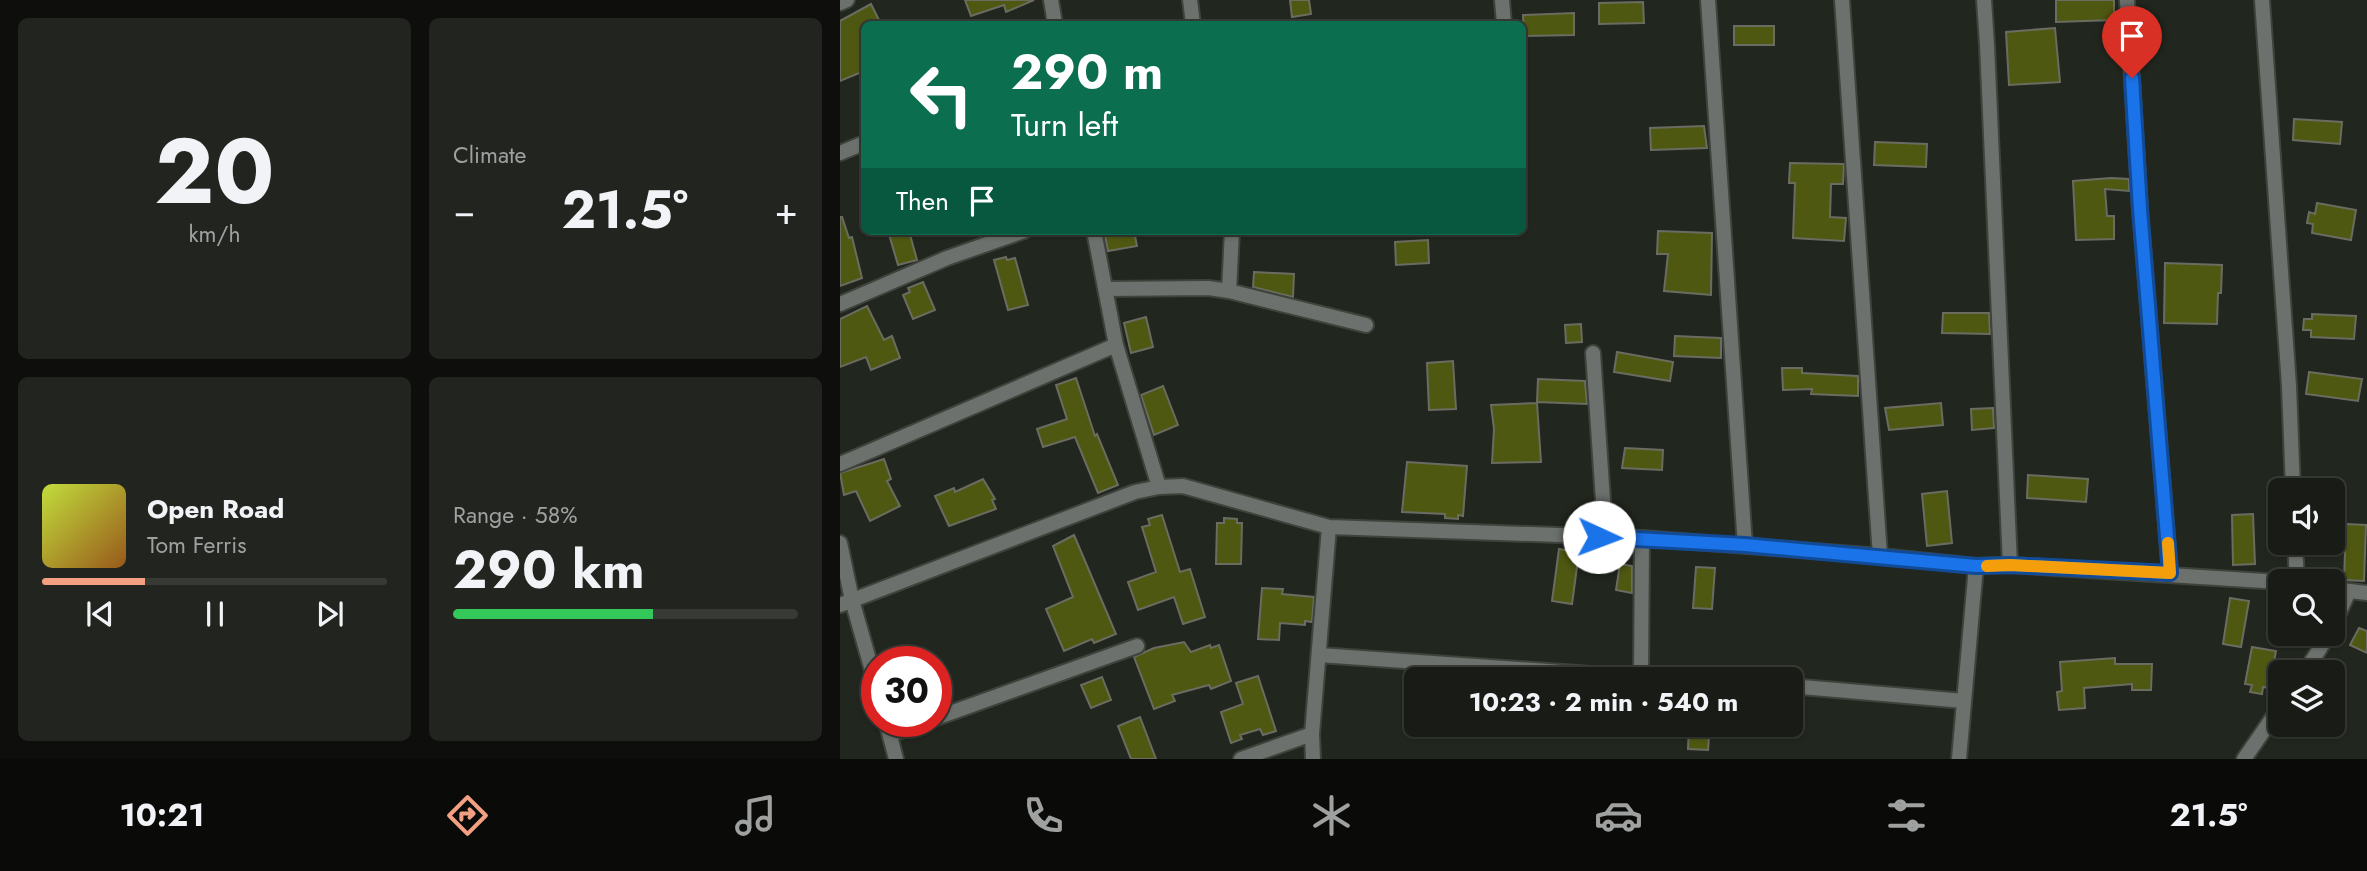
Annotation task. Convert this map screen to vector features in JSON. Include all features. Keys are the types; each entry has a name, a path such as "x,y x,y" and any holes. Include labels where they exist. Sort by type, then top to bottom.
{"street":[{"path":"840,3 846,0"},
{"path":"1051,0 1054,21"},
{"path":"1190,0 1193,21"},
{"path":"1502,0 1504,21"},
{"path":"1708,0 1745,545"},
{"path":"1842,0 1880,556"},
{"path":"1984,0 2010,565"},
{"path":"2127,0 2140,209 2170,573"},
{"path":"2262,0 2288,373 2292,478"},
{"path":"840,153 861,144"},
{"path":"840,304 947,258 1013,235"},
{"path":"1095,235 1116,345 1159,487"},
{"path":"1229,291 1233,235"},
{"path":"1106,289 1208,288 1366,325"},
{"path":"840,464 1116,345"},
{"path":"1593,354 1604,493 1604,515 1599,537"},
{"path":"846,602 1116,499 1159,487 1183,486 1329,527 1642,538 1976,566 2010,565 2170,573 2268,581"},
{"path":"1313,759 1312,734 1329,527"},
{"path":"1641,667 1642,538"},
{"path":"840,543 846,602 862,646"},
{"path":"1959,759 1976,566"},
{"path":"2345,590 2367,593"},
{"path":"2345,600 2349,591"},
{"path":"952,712 1137,646"},
{"path":"1319,655 1487,667"},
{"path":"1803,687 1964,701"},
{"path":"2244,759 2268,724"},
{"path":"1241,759 1312,734"},
{"path":"890,737 896,759"}],"building":[{"path":"965,0 1034,0 1006,12 1004,5 971,16"},
{"path":"1290,0 1309,0 1311,14 1292,17"},
{"path":"2056,0 2114,0 2114,20 2056,22"},
{"path":"1643,2 1644,23 1599,24 1599,3"},
{"path":"871,4 880,21 861,21 861,72 840,81 840,21"},
{"path":"1574,13 1574,35 1526,36 1526,21 1523,21 1523,15"},
{"path":"1734,26 1774,26 1774,45 1734,45"},
{"path":"2055,28 2060,82 2009,85 2006,32"},
{"path":"2294,119 2342,122 2340,144 2293,140"},
{"path":"1704,126 1707,148 1651,150 1650,128"},
{"path":"1875,142 1927,144 1926,167 1874,165"},
{"path":"1790,163 1844,164 1843,184 1831,184 1830,217 1846,218 1844,241 1793,238 1795,183 1789,183"},
{"path":"2129,179 2129,191 2105,189 2107,216 2114,216 2114,239 2076,240 2073,181"},
{"path":"2317,203 2356,210 2351,240 2312,233 2313,224 2307,223 2309,212 2315,214"},
{"path":"840,217 849,238 852,237 862,278 840,286"},
{"path":"1658,231 1712,233 1711,295 1664,291 1668,254 1657,254"},
{"path":"889,235 910,235 917,260 898,265"},
{"path":"1105,235 1135,235 1137,246 1108,251"},
{"path":"1428,240 1429,263 1396,265 1395,242"},
{"path":"1006,257 1007,260 1015,258 1028,305 1008,310 994,260"},
{"path":"2165,263 2222,265 2217,324 2164,323"},
{"path":"1254,272 1294,274 1293,297 1253,287"},
{"path":"923,282 935,310 913,319 903,295 910,292 908,288"},
{"path":"867,306 884,340 892,336 900,358 871,370 866,357 840,367 840,319"},
{"path":"1943,313 1989,313 1990,334 1942,333"},
{"path":"2312,314 2356,316 2354,339 2311,337 2311,330 2303,330 2304,319 2312,319"},
{"path":"1146,317 1153,347 1131,353 1124,323"},
{"path":"1581,324 1582,342 1566,343 1565,325"},
{"path":"1675,336 1721,338 1721,358 1674,356"},
{"path":"1617,352 1673,362 1670,381 1614,372"},
{"path":"1453,361 1456,409 1429,410 1427,363"},
{"path":"1782,368 1802,368 1802,373 1858,376 1858,396 1811,394 1812,389 1783,390"},
{"path":"2309,372 2362,379 2358,401 2306,394"},
{"path":"1076,378 1095,436 1097,434 1118,485 1098,493 1075,437 1043,447 1037,429 1067,419 1056,385"},
{"path":"1538,379 1585,381 1587,404 1537,402"},
{"path":"1163,386 1178,425 1154,435 1141,395"},
{"path":"1537,403 1541,462 1492,463 1494,429 1491,405"},
{"path":"1941,403 1943,425 1889,430 1885,408"},
{"path":"1993,408 1994,428 1972,430 1971,409"},
{"path":"1625,448 1663,450 1662,470 1622,468"},
{"path":"884,459 891,479 887,481 900,506 870,521 856,491 844,495 840,473"},
{"path":"1407,462 1467,466 1463,516 1458,515 1458,519 1445,518 1445,514 1402,512"},
{"path":"2028,475 2088,479 2086,502 2027,498"},
{"path":"983,479 995,499 992,500 996,509 949,526 935,496 954,488 955,492"},
{"path":"1947,491 1952,543 1927,546 1922,494"},
{"path":"2253,514 2255,564 2233,565 2232,515"},
{"path":"1162,515 1180,572 1190,569 1205,617 1183,624 1174,597 1138,610 1128,582 1156,572 1142,527 1150,525 1148,519"},
{"path":"1224,518 1237,519 1237,523 1242,523 1241,564 1216,564 1217,523 1224,523"},
{"path":"2346,524 2366,525 2364,581 2345,580"},
{"path":"1074,535 1116,634 1094,643 1092,639 1064,651 1046,609 1073,597 1053,546"},
{"path":"1559,549 1579,552 1572,604 1552,601"},
{"path":"1620,564 1632,566 1632,593 1616,590"},
{"path":"1696,567 1715,568 1712,609 1693,608"},
{"path":"1262,588 1283,589 1282,594 1314,597 1312,622 1305,621 1305,625 1280,623 1279,640 1258,639"},
{"path":"2230,598 2249,601 2241,647 2223,644"},
{"path":"2359,628 2367,631 2367,653 2350,645"},
{"path":"1184,642 1191,652 1210,645 1211,648 1219,645 1231,681 1211,689 1209,685 1172,695 1175,701 1154,709 1134,657 1154,648"},
{"path":"2252,647 2276,651 2274,660 2268,660 2268,688 2263,687 2262,694 2250,692 2252,685 2245,684"},
{"path":"2115,658 2115,664 2152,664 2151,690 2132,690 2132,684 2084,688 2085,708 2059,710 2057,692 2062,691 2060,662"},
{"path":"1258,676 1276,731 1263,735 1260,729 1240,735 1242,739 1231,743 1221,712 1243,704 1236,683"},
{"path":"1102,677 1111,700 1091,708 1081,685"},
{"path":"1140,717 1156,759 1131,759 1118,726"},
{"path":"1688,737 1709,737 1708,750 1688,749"}],"slow traffic":[{"path":"1987,566 2170,573 2168,543"}],"route":[{"path":"1599,537 1745,545 1976,566 2010,565 2170,573 2132,78"}]}
